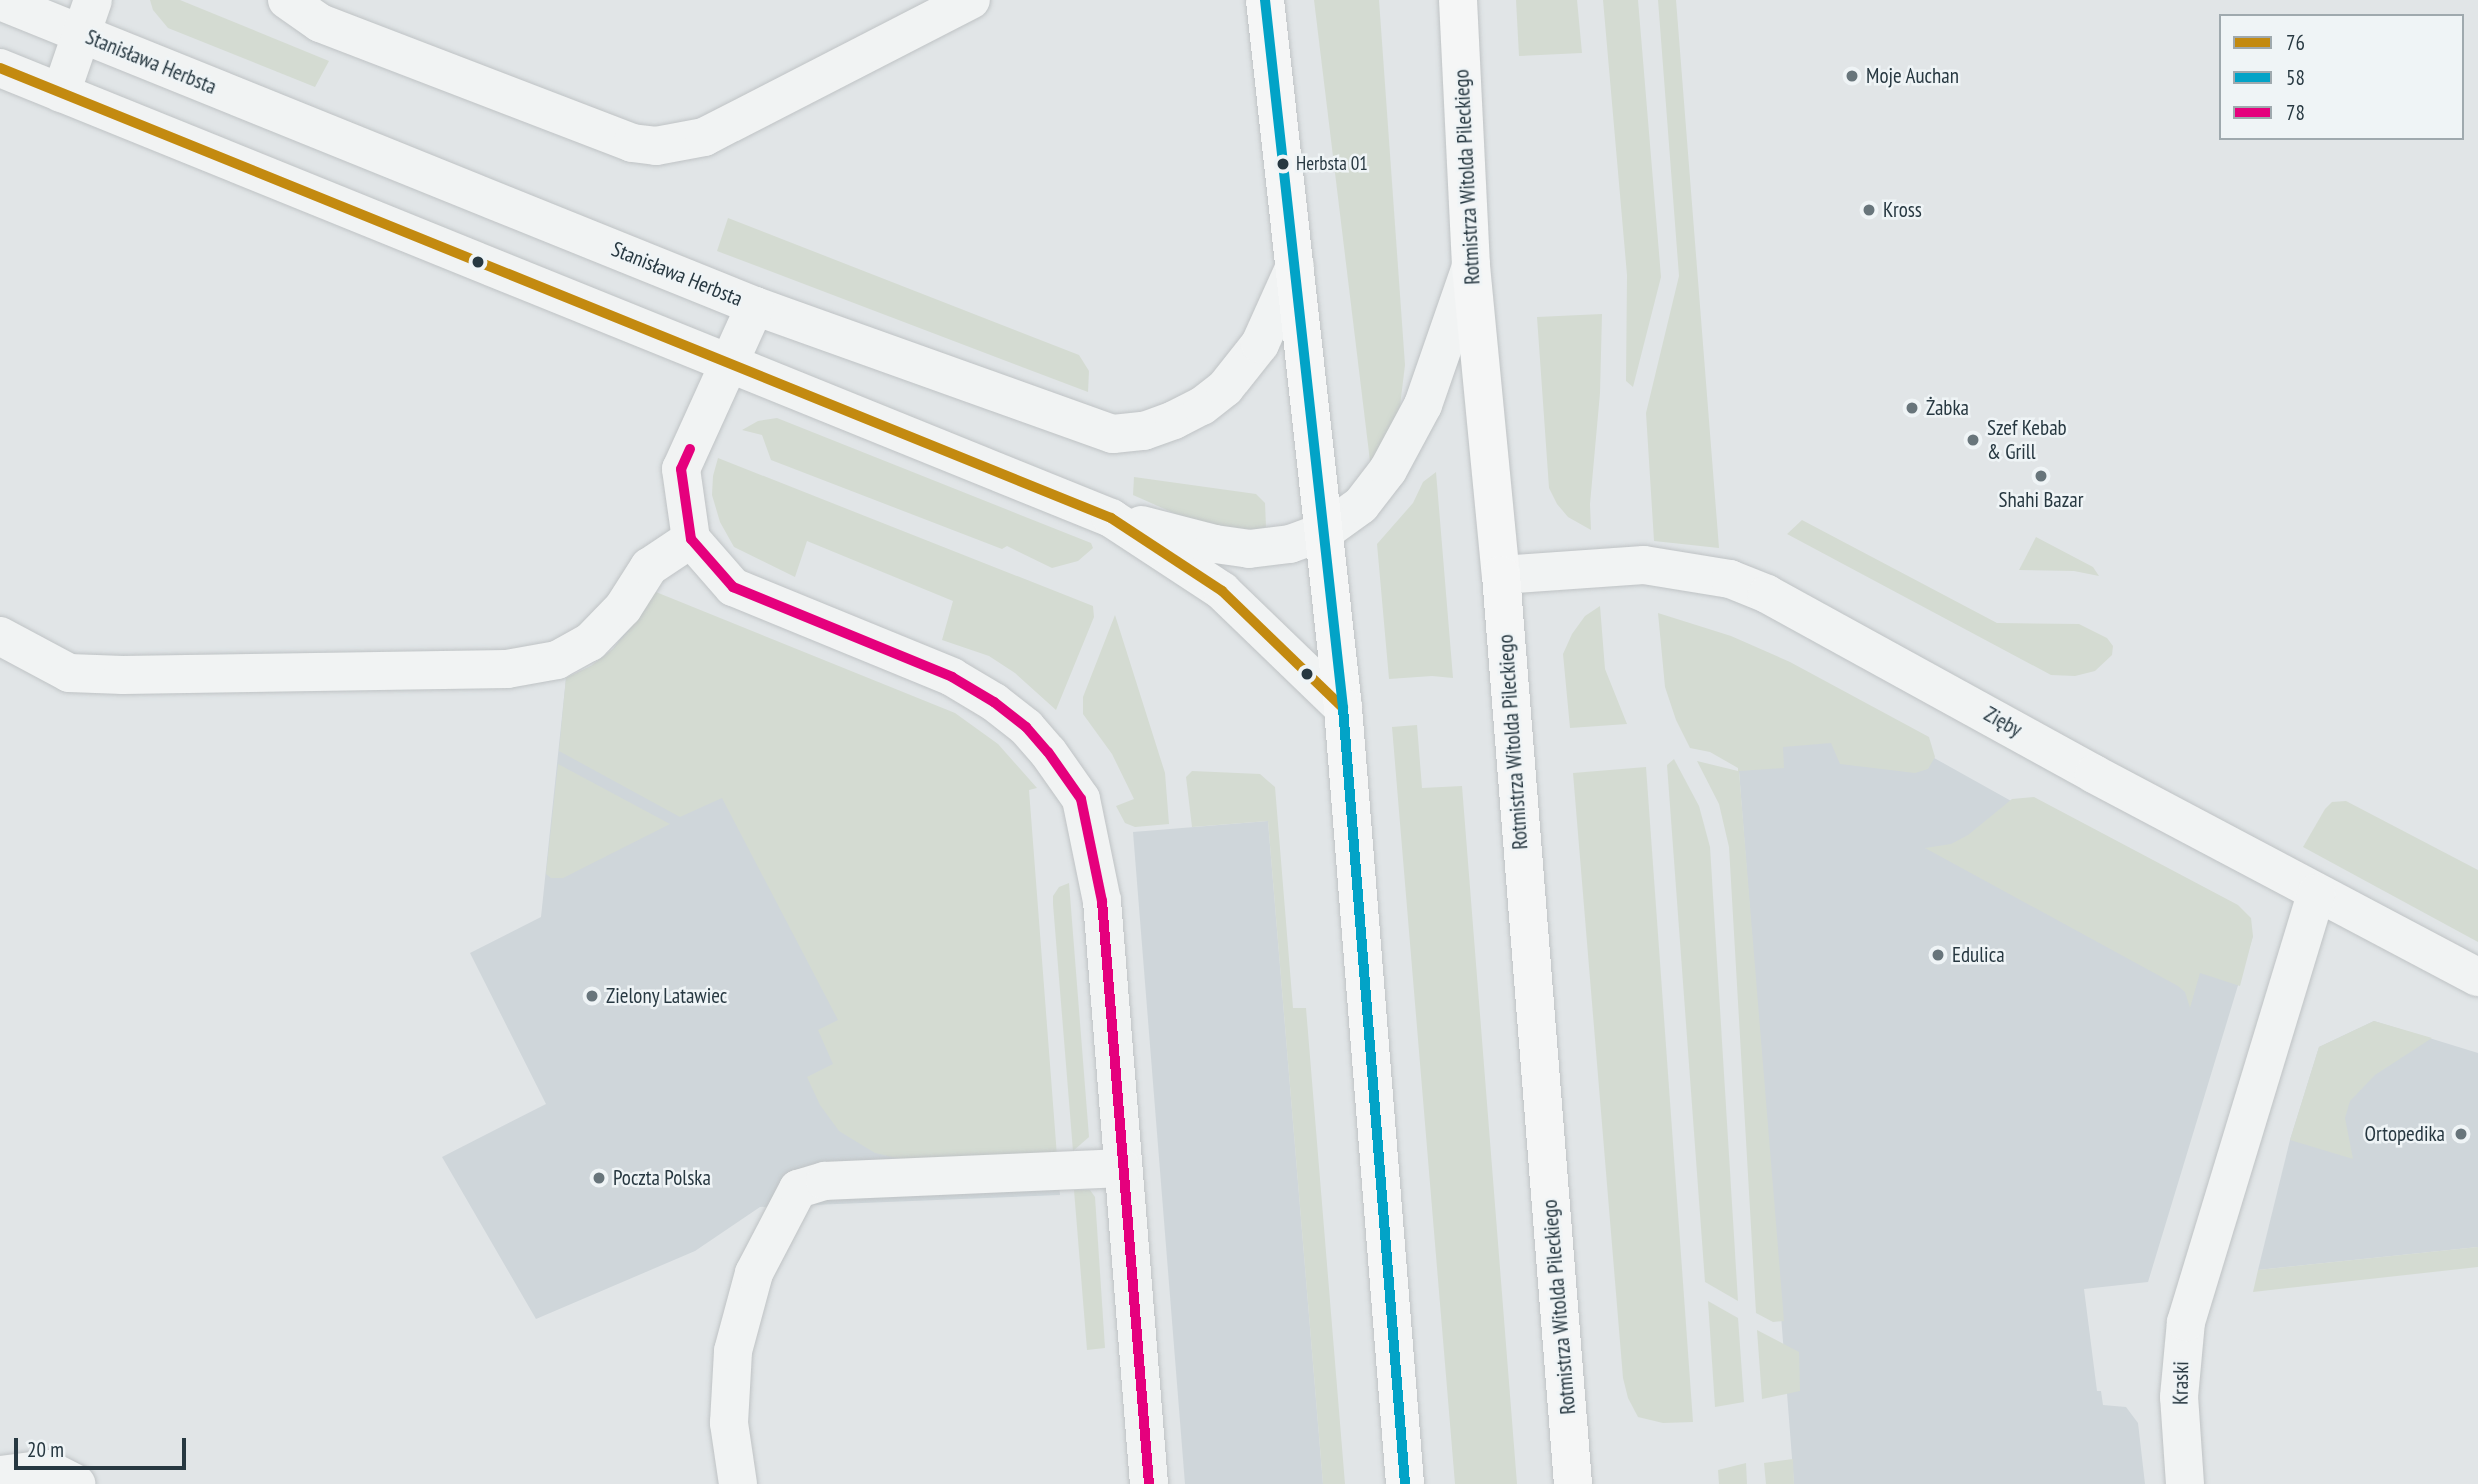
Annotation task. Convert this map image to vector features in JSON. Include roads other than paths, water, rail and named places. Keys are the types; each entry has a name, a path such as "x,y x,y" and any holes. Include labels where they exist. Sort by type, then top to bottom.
{"main road":[{"path":"1265,0 1343,708 1405,1484"},
{"name":"Rotmistrza Witolda Pileckiego","path":"1458,0 1471,266 1501,575 1573,1484"}],"street":[{"path":"287,0 320,23 632,143 656,146 704,137 971,0"},
{"name":"Stanisława Herbsta","path":"0,1 87,17 755,306 1113,435 1144,431 1174,421 1202,406 1225,388 1260,344 1296,266"},
{"path":"61,93 87,17"},
{"path":"0,68 1111,518 1215,544 1249,549 1290,544 1325,531 1361,505 1406,440 1428,392 1471,266"},
{"path":"755,306 681,469 691,539 733,587 952,677 994,702 1026,727 1067,777 1081,799 1102,901 1149,1484"},
{"path":"1111,518 1222,591 1343,708"},
{"path":"0,636 69,673 123,675 507,669 557,660 590,642 622,608 649,566 691,539"},
{"name":"Zięby","path":"1501,575 1644,565 1730,579 1767,594 2316,893 2478,977"},
{"name":"Kraski","path":"2185,1484 2179,1397 2181,1355 2196,1283 2316,893"},
{"path":"738,1484 729,1423 733,1351 754,1273 798,1189 825,1181 1122,1168"},
{"path":"0,1475 47,1469 76,1484"}],"place":[{"name":"Moje Auchan","path":"1852,76"},
{"name":"Herbsta 01","path":"1283,164"},
{"name":"Kross","path":"1869,210"},
{"name":"Żabka","path":"1912,408"},
{"name":"Szef Kebab & Grill","path":"1973,440"},
{"name":"Shahi Bazar","path":"2041,476"},
{"name":"Edulica","path":"1938,955"},
{"name":"Zielony Latawiec","path":"592,996"},
{"name":"Ortopedika","path":"2461,1134"},
{"name":"Poczta Polska","path":"599,1178"}]}
